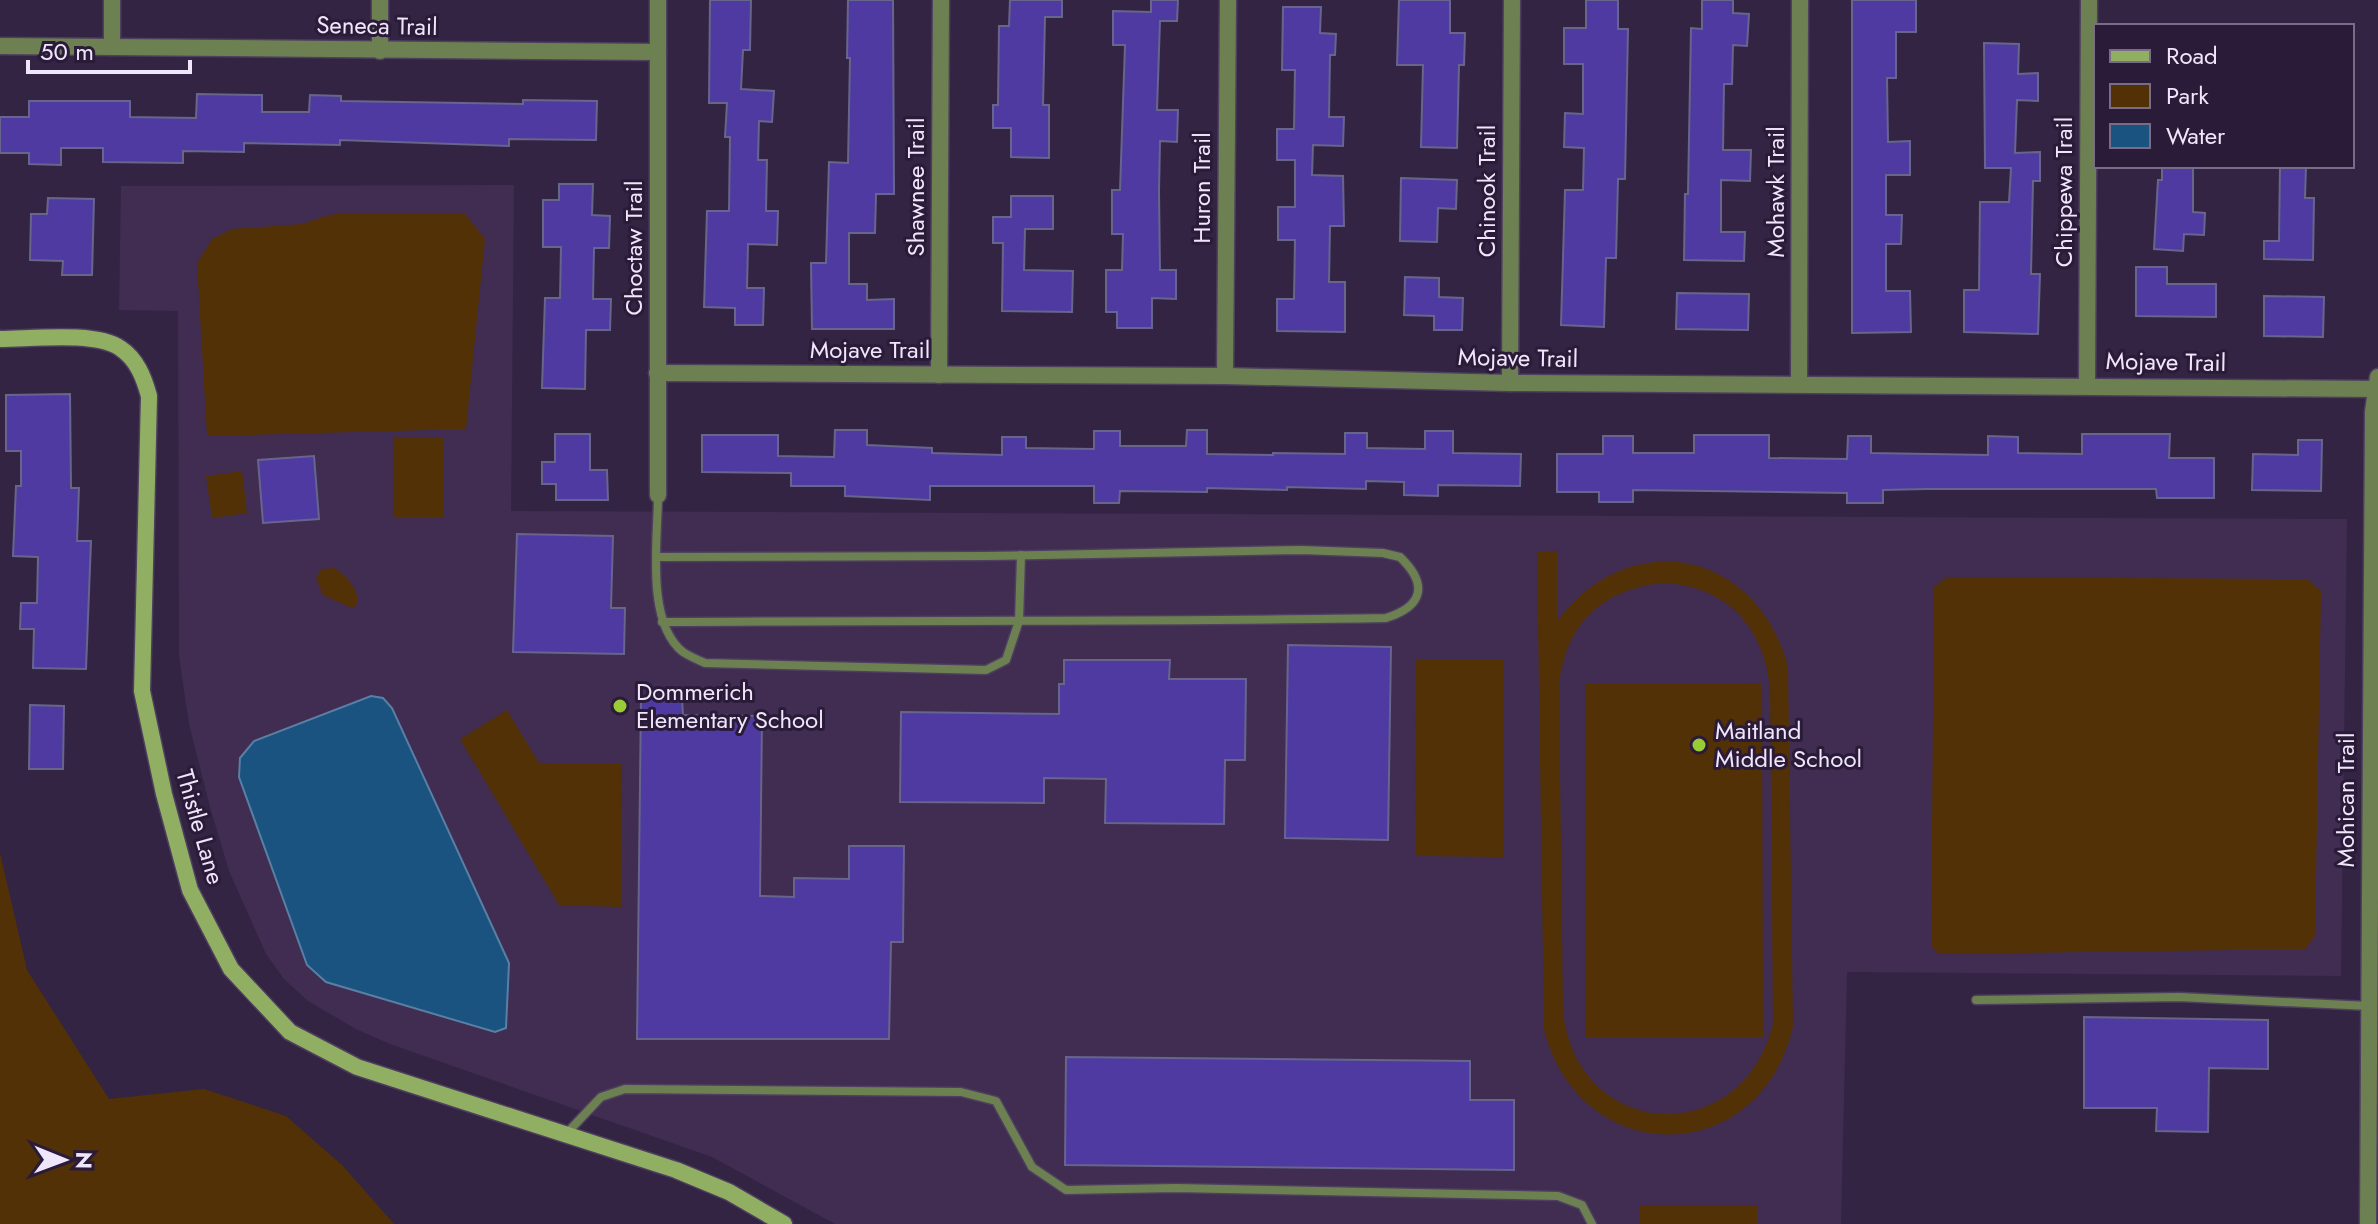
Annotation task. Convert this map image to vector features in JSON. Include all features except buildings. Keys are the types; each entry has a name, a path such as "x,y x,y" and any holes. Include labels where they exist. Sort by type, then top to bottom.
{"street":[{"path":"112,0 112,47"},
{"path":"380,0 380,51"},
{"name":"Choctaw Trail","path":"658,0 658,495"},
{"name":"Shawnee Trail","path":"939,375 941,0"},
{"name":"Huron Trail","path":"1225,376 1228,0"},
{"name":"Chinook Trail","path":"1510,383 1512,0"},
{"name":"Mohawk Trail","path":"1799,384 1800,0"},
{"name":"Chippewa Trail","path":"2087,385 2089,0"},
{"name":"Seneca Trail","path":"0,46 658,52"},
{"name":"Thistle Lane","path":"0,339 105,341 119,346 143,375 149,396 142,691 164,794 190,890 231,969 290,1032 357,1067 689,1175 729,1192 784,1224"},
{"name":"Mojave Trail","path":"657,373 1225,376 1510,383 2377,385"},
{"name":"Mohican Trail","path":"2368,1224 2373,1158 2369,1006 2375,662 2373,412 2377,385"}],"lane":[{"path":"658,495 658,597 662,622 681,651 705,663 986,670 1006,660 1019,621 1021,555"},
{"path":"658,557 1302,550 1383,553 1400,557 1420,582 1419,594 1404,612 1386,618 662,622"},
{"path":"1976,1000 2179,997 2369,1006"},
{"path":"566,1134 601,1097 625,1089 961,1092 996,1101 1032,1167 1066,1190 1176,1188 1558,1196 1582,1205 1592,1224"}],"shaded area":[{"path":"514,185 511,511 2347,519 2341,976 1847,972 1841,1224 835,1224 712,1157 390,1044 356,1029 308,1001 284,979 266,954 229,871 189,724 179,656 178,311 119,310 121,186"}],"green space":[{"path":"343,213 465,214 485,239 466,429 207,436 197,263 212,239 232,229 302,224"},
{"path":"393,437 443,437 443,517 393,517"},
{"path":"242,471 247,513 212,518 206,476"},
{"path":"1558,551 1558,620 1588,590 1621,571 1655,562 1689,564 1721,576 1750,597 1772,628 1788,667 1793,1026 1775,1073 1746,1107 1710,1127 1670,1134 1631,1128 1594,1109 1564,1076 1544,1030 1537,552","holes":["1663,583 1685,586 1723,601 1738,613 1750,628 1766,665 1770,687 1773,1024 1755,1065 1728,1094 1696,1110 1660,1114 1626,1105 1596,1085 1574,1053 1563,1010 1559,690 1562,668 1577,630 1603,603 1641,587"]},
{"path":"335,568 354,588 358,604 352,608 323,595 316,578 321,569"},
{"path":"1947,577 2307,579 2321,591 2315,936 2305,949 1939,954 1931,946 1934,587"},
{"path":"1416,660 1504,660 1503,857 1415,856"},
{"path":"1762,683 1763,1037 1585,1037 1585,684"},
{"path":"507,710 539,763 622,764 621,907 559,905 460,739"},
{"path":"0,853 27,970 109,1099 204,1089 286,1116 342,1165 394,1224 0,1224"},
{"path":"1639,1205 1758,1206 1758,1224 1639,1224"}],"water":[{"path":"371,696 383,698 392,708 509,963 506,1028 495,1032 326,982 307,965 239,777 240,758 254,741"}],"place":[{"name":"Dommerich Elementary School","path":"620,706"},
{"name":"Maitland Middle School","path":"1699,745"}]}
